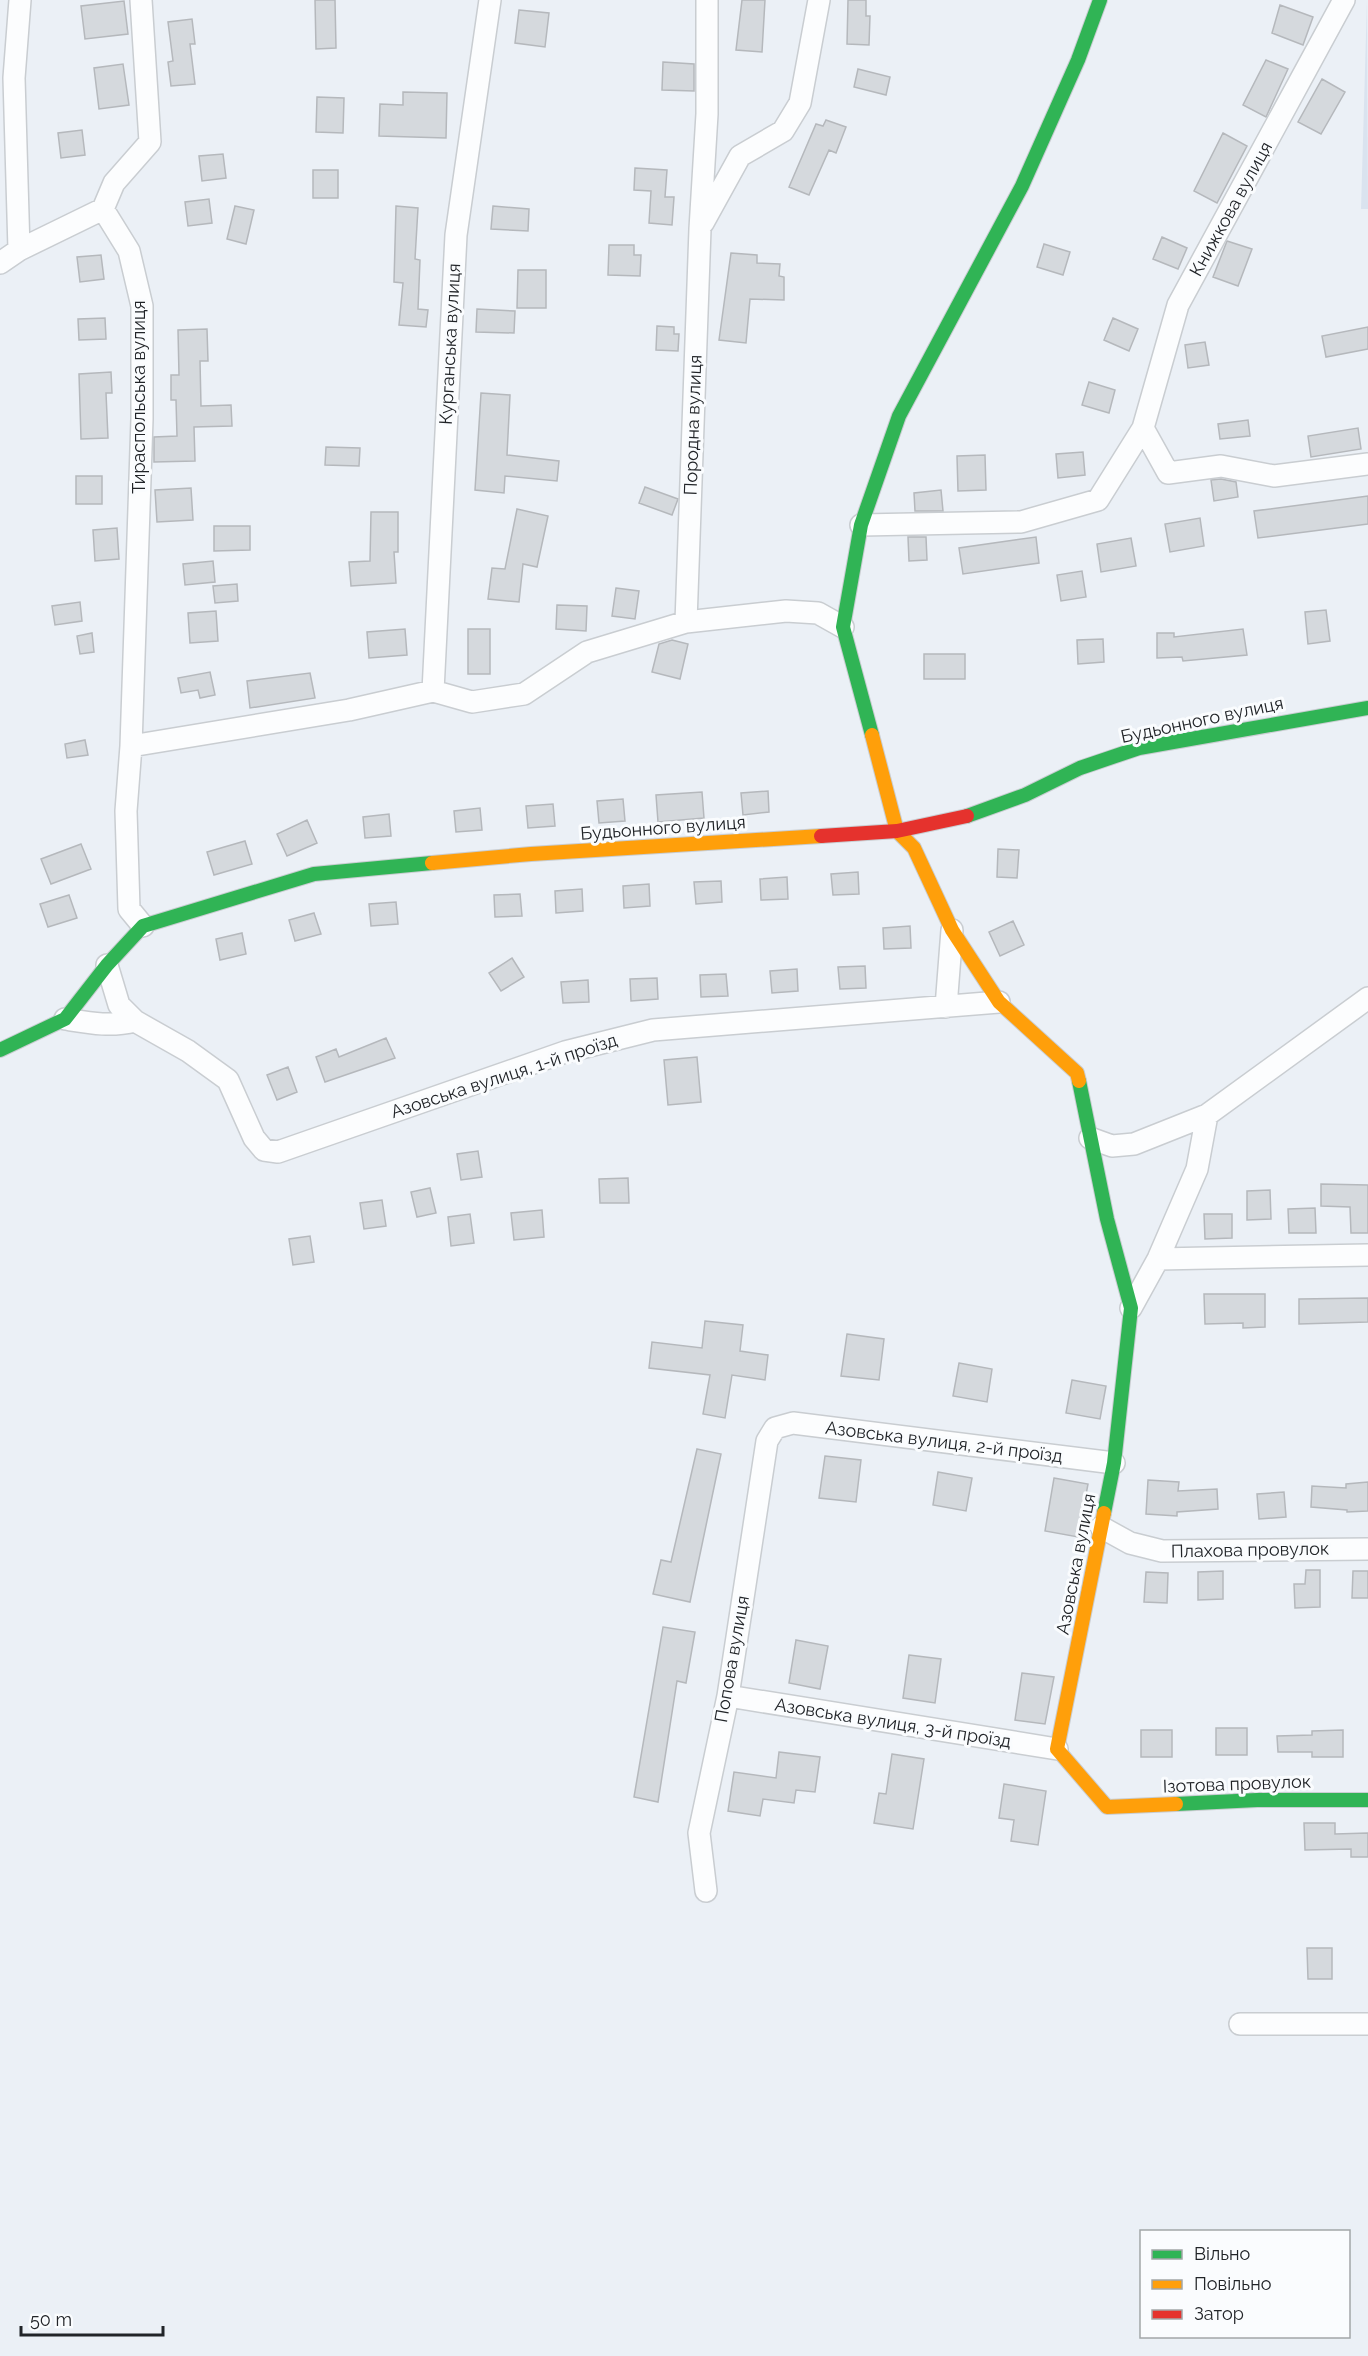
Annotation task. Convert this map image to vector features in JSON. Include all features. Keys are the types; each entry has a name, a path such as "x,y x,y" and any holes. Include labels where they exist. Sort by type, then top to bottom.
{"street":[{"path":"20,0 14,78 20,250"},
{"path":"0,263 20,250 103,210 114,183 150,142 141,0"},
{"name":"Курганська вулиця","path":"433,691 456,235 490,0"},
{"name":"Породна вулиця","path":"686,622 700,229 707,114 706,0"},
{"name":"Породна вулиця","path":"700,229 740,156 783,130 800,103 819,0"},
{"path":"1100,0 1078,60 1022,186 899,416 861,525 843,627 897,831 914,848 952,930 999,1002 1077,1072 1107,1219 1131,1308"},
{"name":"Книжкова вулиця","path":"861,525 1021,522 1098,500 1143,428 1178,305 1344,0"},
{"name":"Тираспольська вулиця","path":"103,210 129,251 142,306 142,419 131,746 126,810 126,866 129,909 143,926"},
{"path":"1143,428 1168,473 1221,466 1274,476 1368,464"},
{"path":"131,746 349,710 433,691 472,702 524,694 586,652 686,622 786,611 818,613 843,627"},
{"name":"Будьонного вулиця","path":"0,1050 64,1018 107,964 143,926 314,874 531,854 897,831 962,818 1025,795 1080,768 1139,748 1368,708"},
{"path":"946,1006 952,930"},
{"path":"107,964 119,1005 135,1021"},
{"path":"1090,1138 1112,1146 1134,1144 1207,1115 1368,998"},
{"name":"Азовська вулиця, 1-й проїзд","path":"135,1021 188,1051 228,1080 254,1138 264,1150 278,1152 565,1052 653,1030 999,1002"},
{"path":"64,1018 117,1025 135,1021"},
{"path":"1131,1308 1158,1259 1197,1169 1207,1115"},
{"path":"1158,1259 1368,1255"},
{"name":"Азовська вулиця","path":"1057,1749 1114,1463 1131,1308"},
{"name":"Азовська вулиця, 2-й проїзд","path":"775,1428 793,1423 1114,1463"},
{"name":"Попова вулиця","path":"706,1891 699,1833 728,1696 766,1441 775,1428"},
{"name":"Плахова провулок","path":"1101,1527 1130,1543 1162,1551 1368,1549"},
{"name":"Азовська вулиця, 3-й проїзд","path":"728,1696 1057,1749"},
{"name":"Ізотова провулок","path":"1057,1749 1107,1807 1257,1800 1368,1800"},
{"path":"1240,2024 1368,2024"}],"shaded area":[{"path":"1367,0 1368,209 1361,209"}],"building":[{"path":"315,0 335,0 336,48 316,49"},
{"path":"742,0 765,0 762,52 736,50"},
{"path":"848,0 866,0 866,16 870,16 869,45 847,44"},
{"path":"124,1 128,34 85,39 81,6"},
{"path":"1280,5 1313,17 1303,45 1272,33"},
{"path":"519,10 549,13 545,47 515,43"},
{"path":"192,19 195,44 190,44 195,84 171,86 168,62 173,61 168,22"},
{"path":"1266,60 1288,69 1266,117 1243,105"},
{"path":"663,62 694,64 694,91 662,90"},
{"path":"123,64 129,105 99,109 94,68"},
{"path":"858,69 890,77 886,95 854,87"},
{"path":"1322,79 1345,92 1321,134 1298,122"},
{"path":"403,92 447,93 446,138 379,136 380,104 403,105"},
{"path":"317,97 344,98 343,133 316,132"},
{"path":"826,120 846,127 836,153 829,150 809,195 789,187 816,124 823,126"},
{"path":"82,130 85,155 61,158 58,133"},
{"path":"1223,133 1247,146 1217,203 1194,191"},
{"path":"223,154 226,178 202,181 199,156"},
{"path":"635,168 667,170 665,197 674,197 672,225 649,223 651,191 634,190"},
{"path":"313,170 338,170 338,198 313,198"},
{"path":"209,199 212,223 188,226 185,202"},
{"path":"235,206 254,210 246,244 227,239"},
{"path":"396,206 418,208 415,259 420,260 418,309 428,310 426,327 399,325 403,283 394,282"},
{"path":"493,206 529,209 528,231 491,229"},
{"path":"1162,237 1187,248 1178,269 1153,259"},
{"path":"1227,241 1252,249 1238,286 1213,277"},
{"path":"1044,244 1070,252 1063,275 1037,267"},
{"path":"609,245 634,245 634,255 641,255 640,276 608,275"},
{"path":"731,253 757,255 757,263 780,264 779,276 784,277 784,300 750,299 746,343 719,340"},
{"path":"101,255 104,279 80,282 77,257"},
{"path":"518,270 546,270 546,308 517,308"},
{"path":"477,309 515,311 514,333 476,332"},
{"path":"105,318 106,339 79,340 78,319"},
{"path":"1113,318 1138,329 1129,351 1104,340"},
{"path":"657,326 674,327 674,334 679,334 678,351 656,350"},
{"path":"1368,327 1368,349 1326,357 1322,336"},
{"path":"207,329 208,361 200,361 201,406 231,405 232,426 194,427 195,461 154,462 154,437 177,436 176,400 171,400 171,375 179,375 178,330"},
{"path":"1205,342 1209,365 1188,368 1185,345"},
{"path":"111,372 112,393 106,393 108,438 81,439 79,374"},
{"path":"1089,382 1115,390 1109,413 1082,405"},
{"path":"481,393 510,395 507,455 559,461 557,481 505,476 504,493 475,490"},
{"path":"1248,420 1250,436 1220,439 1218,424"},
{"path":"1358,428 1361,449 1311,457 1308,436"},
{"path":"326,447 360,448 359,466 325,465"},
{"path":"1083,452 1085,475 1058,478 1056,454"},
{"path":"985,455 986,490 958,491 957,456"},
{"path":"76,476 102,476 102,504 76,504"},
{"path":"1211,480 1236,482 1238,497 1214,501"},
{"path":"645,487 678,499 672,515 639,503"},
{"path":"191,488 193,520 157,522 155,490"},
{"path":"941,490 943,511 915,511 914,493"},
{"path":"1368,496 1368,524 1258,538 1254,511"},
{"path":"517,509 548,516 537,567 523,564 519,602 488,599 492,568 505,569"},
{"path":"371,512 398,512 398,552 394,552 396,583 351,586 349,562 370,561"},
{"path":"1200,518 1204,546 1170,552 1165,524"},
{"path":"214,526 250,526 250,550 214,551"},
{"path":"117,528 119,559 95,561 93,530"},
{"path":"908,537 926,537 927,560 909,561"},
{"path":"1036,537 1039,563 963,574 959,548"},
{"path":"1131,538 1136,566 1101,572 1097,544"},
{"path":"213,561 215,582 185,585 183,564"},
{"path":"1082,571 1086,597 1061,601 1057,575"},
{"path":"237,584 238,601 215,603 213,586"},
{"path":"616,588 639,591 635,619 612,616"},
{"path":"80,602 82,621 55,625 52,606"},
{"path":"557,605 587,606 586,631 556,629"},
{"path":"1326,610 1330,641 1308,644 1305,612"},
{"path":"216,611 218,641 190,643 188,613"},
{"path":"405,629 407,655 369,658 367,632"},
{"path":"468,629 490,629 490,674 468,674"},
{"path":"1243,629 1247,655 1183,661 1182,657 1157,658 1157,633 1174,633 1174,637"},
{"path":"92,633 94,652 80,654 77,636"},
{"path":"1103,639 1104,662 1078,664 1077,640"},
{"path":"672,640 688,644 680,679 652,672 659,644"},
{"path":"924,654 965,654 965,679 924,679"},
{"path":"210,672 215,695 200,698 198,690 181,693 178,678"},
{"path":"310,673 315,698 250,708 247,681"},
{"path":"85,740 88,755 67,758 65,744"},
{"path":"768,791 769,812 743,815 741,793"},
{"path":"702,792 704,818 658,822 656,795"},
{"path":"623,799 625,821 599,823 597,801"},
{"path":"553,804 555,826 528,828 526,806"},
{"path":"480,808 482,830 456,832 454,811"},
{"path":"389,814 391,836 365,838 363,817"},
{"path":"307,820 317,843 287,856 277,834"},
{"path":"245,841 252,864 214,875 207,852"},
{"path":"81,844 91,869 51,884 41,859"},
{"path":"998,849 1019,850 1017,878 997,877"},
{"path":"858,872 859,894 833,895 831,874"},
{"path":"787,877 788,899 761,900 760,879"},
{"path":"721,881 722,902 696,904 694,882"},
{"path":"649,884 650,906 624,908 623,886"},
{"path":"582,889 583,911 556,913 555,891"},
{"path":"520,894 522,916 495,917 494,895"},
{"path":"69,895 77,918 48,927 40,904"},
{"path":"396,902 398,924 371,926 369,904"},
{"path":"314,913 321,934 295,941 289,920"},
{"path":"1013,921 1024,945 1000,956 989,932"},
{"path":"910,926 911,948 884,949 883,928"},
{"path":"242,933 246,954 220,960 216,939"},
{"path":"512,958 524,977 501,991 489,973"},
{"path":"865,966 866,988 840,989 838,967"},
{"path":"797,969 798,991 772,993 770,971"},
{"path":"726,974 728,996 701,997 700,975"},
{"path":"657,978 658,999 631,1001 630,979"},
{"path":"588,980 589,1002 563,1003 561,982"},
{"path":"386,1038 395,1058 325,1082 316,1057 336,1049 339,1057"},
{"path":"697,1057 701,1102 668,1105 664,1060"},
{"path":"288,1067 297,1092 277,1100 267,1075"},
{"path":"478,1151 482,1177 461,1180 457,1154"},
{"path":"628,1178 629,1203 600,1203 599,1179"},
{"path":"1321,1184 1368,1185 1368,1233 1351,1233 1350,1207 1321,1206"},
{"path":"430,1188 436,1213 417,1217 411,1192"},
{"path":"1270,1190 1271,1219 1247,1220 1247,1191"},
{"path":"382,1200 386,1226 364,1229 360,1203"},
{"path":"1315,1208 1316,1233 1289,1233 1288,1209"},
{"path":"542,1210 544,1237 514,1240 511,1213"},
{"path":"470,1214 474,1243 451,1246 448,1217"},
{"path":"1204,1214 1232,1214 1232,1238 1205,1239"},
{"path":"310,1236 314,1262 293,1265 289,1239"},
{"path":"1204,1294 1265,1294 1265,1327 1243,1328 1243,1323 1205,1324"},
{"path":"1368,1298 1368,1322 1299,1324 1299,1299"},
{"path":"705,1321 743,1325 740,1351 768,1355 765,1380 732,1375 725,1418 703,1414 710,1375 649,1368 652,1342 702,1348"},
{"path":"847,1334 884,1339 879,1380 841,1376"},
{"path":"959,1363 992,1369 987,1402 953,1396"},
{"path":"1072,1380 1106,1386 1100,1419 1066,1413"},
{"path":"697,1449 721,1454 690,1602 653,1594 661,1560 671,1562"},
{"path":"825,1456 861,1460 856,1502 819,1498"},
{"path":"938,1472 972,1478 966,1511 933,1505"},
{"path":"1054,1478 1088,1484 1078,1537 1045,1531"},
{"path":"1148,1480 1179,1482 1178,1491 1217,1489 1218,1509 1177,1512 1177,1516 1146,1514"},
{"path":"1368,1482 1368,1511 1347,1512 1347,1510 1311,1507 1312,1486 1346,1488 1346,1484"},
{"path":"1284,1492 1286,1517 1259,1519 1257,1494"},
{"path":"1306,1570 1320,1570 1320,1607 1295,1608 1294,1584 1305,1584"},
{"path":"1223,1571 1223,1599 1198,1600 1198,1572"},
{"path":"1353,1571 1368,1571 1368,1598 1352,1598"},
{"path":"1146,1572 1168,1573 1167,1603 1144,1602"},
{"path":"663,1627 695,1632 686,1683 677,1681 658,1802 634,1797"},
{"path":"796,1640 828,1646 820,1689 789,1683"},
{"path":"909,1655 941,1659 935,1703 903,1698"},
{"path":"1022,1673 1054,1677 1045,1724 1015,1720"},
{"path":"1216,1728 1247,1728 1247,1755 1216,1755"},
{"path":"1141,1730 1172,1730 1172,1757 1141,1757"},
{"path":"1343,1730 1343,1757 1312,1757 1312,1752 1278,1752 1277,1736 1312,1735 1312,1731"},
{"path":"779,1752 820,1757 815,1792 796,1790 794,1803 763,1799 760,1816 728,1811 734,1772 776,1778"},
{"path":"892,1754 924,1759 913,1829 874,1823 879,1793 886,1794"},
{"path":"1004,1784 1046,1791 1038,1845 1011,1841 1014,1820 999,1818"},
{"path":"1304,1823 1335,1823 1335,1834 1368,1833 1368,1857 1351,1857 1351,1849 1305,1850"},
{"path":"1307,1948 1332,1948 1332,1979 1308,1979"}],"traffic: fast":[{"path":"872,735 843,627 861,525 899,416 1022,186 1078,60 1100,0"},
{"path":"967,816 1025,795 1080,768 1139,748 1368,708"},
{"path":"0,1050 65,1019 107,965 143,926 314,874 432,863"},
{"path":"1079,1081 1107,1219 1131,1308 1114,1463 1104,1513"},
{"path":"1176,1804 1257,1800 1368,1800"}],"traffic: slow":[{"path":"872,735 897,831 914,848 952,930 999,1002 1077,1073 1079,1081"},
{"path":"432,863 531,854 821,836"},
{"path":"1104,1513 1057,1749 1107,1807 1176,1804"}],"traffic: jam":[{"path":"821,836 897,831 967,816"}]}
